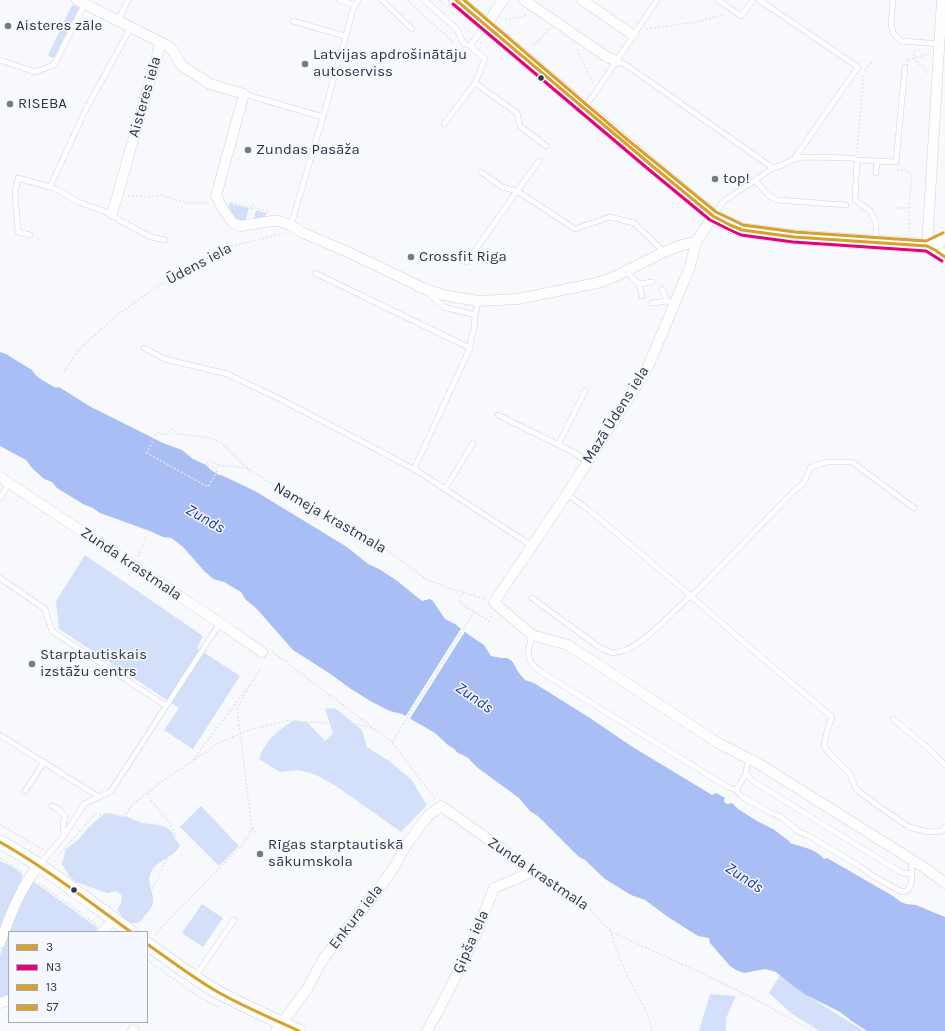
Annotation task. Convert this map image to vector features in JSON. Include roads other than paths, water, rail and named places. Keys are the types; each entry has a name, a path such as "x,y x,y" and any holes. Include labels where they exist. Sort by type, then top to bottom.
{"main road":[{"path":"456,0 713,216 742,230 794,236 928,246 945,257"}],"street":[{"path":"486,26 503,0"},
{"path":"524,0 607,57 616,61"},
{"path":"582,0 635,33"},
{"path":"942,0 943,22 940,44 928,246 945,238"},
{"name":"Aisteres iela","path":"81,2 161,42 112,214"},
{"path":"161,42 170,47 182,66 210,84 244,94 216,196 232,222 240,226 272,221 280,221 291,224 303,233 348,252 423,288 443,295 478,301 518,299 597,283 628,270 664,252 682,245 696,242"},
{"name":"Mazā Ūdens iela","path":"532,635 494,602 587,462 646,369 671,303 690,267 696,242 713,216"},
{"name":"Zunda krastmala","path":"0,477 262,652"},
{"path":"532,635 568,645 718,744 759,764 911,859 945,883"},
{"name":"Zunda krastmala","path":"441,806 532,872"},
{"name":"Enkura iela","path":"279,1027 307,989 323,959 376,894 420,826 429,815 441,806"},
{"path":"0,842 39,865 113,919 134,927"},
{"path":"0,943 14,907 30,877 39,865"},
{"name":"Ģipša iela","path":"427,1031 462,964 494,888 532,872"},
{"path":"104,931 113,919"},
{"path":"150,940 194,977 241,1004 268,1017 279,1027 299,1031"}],"lane":[{"path":"118,21 128,0"},
{"path":"339,0 355,5"},
{"path":"291,224 323,117 345,36 358,0"},
{"path":"382,0 412,29"},
{"path":"424,0 456,29 463,43 470,46 485,59 475,83 444,124"},
{"path":"583,108 593,96 657,0"},
{"path":"718,0 741,16 753,0"},
{"path":"759,0 858,67 794,159"},
{"path":"893,0 891,24 892,33 901,41 940,44"},
{"path":"0,60 35,72 54,65 81,2"},
{"path":"293,21 345,36"},
{"path":"470,46 486,26"},
{"path":"50,187 86,109 131,27"},
{"path":"616,61 626,65 773,168"},
{"path":"713,216 724,202 755,180 773,168 794,159 852,158 857,160 896,162 905,67"},
{"path":"475,83 517,113 520,126 546,146"},
{"path":"244,94 323,117"},
{"path":"857,160 855,200 870,211 876,222 876,243"},
{"path":"467,262 539,161"},
{"path":"876,173 877,161"},
{"path":"481,172 502,187 517,191 575,228 610,216 634,223 664,252"},
{"path":"30,235 18,232 15,191 18,178 60,191 78,202 112,214 119,220 151,237 165,240"},
{"path":"755,180 768,195 777,200 846,206"},
{"path":"628,270 632,278 639,284 642,296"},
{"path":"315,273 470,348"},
{"path":"639,284 652,282"},
{"path":"423,288 444,307 475,316"},
{"path":"662,289 671,303"},
{"path":"414,469 470,348 470,338 474,330 478,301"},
{"path":"652,303 671,303"},
{"path":"144,348 165,359 227,374 280,399 414,469 531,545"},
{"path":"558,444 585,391"},
{"path":"498,415 558,444 575,453 587,462"},
{"path":"445,490 473,443"},
{"path":"532,598 599,646 611,652 625,651 644,639 698,590 794,491 803,484 811,467 827,462 852,462 914,508"},
{"path":"0,498 9,483"},
{"path":"566,494 589,510 832,717 824,746 850,774 856,789 909,827 929,832 942,831 945,827"},
{"path":"0,578 45,609 52,632 166,706"},
{"path":"39,865 64,836 84,804 111,791 220,623"},
{"path":"532,635 527,650 530,660 535,668 713,778 736,790 741,796 781,817 798,831 810,836 897,890 905,892 912,885 911,859"},
{"path":"893,719 928,748 945,765"},
{"path":"0,734 99,797"},
{"path":"736,790 746,774 748,758"},
{"path":"25,791 44,762"},
{"path":"746,774 754,782 897,870 903,873 912,874"},
{"path":"52,806 58,809 65,816 63,825 64,836"},
{"path":"194,977 234,920"}],"water":[{"name":"Zunds","path":"0,352 32,370 40,378 56,388 59,387 91,407 163,443 182,450 193,459 206,465 219,475 255,491 347,547 368,564 396,580 422,601 430,599 433,601 445,619 455,624 484,645 491,656 507,658 512,661 525,680 534,683 631,746 712,795 716,793 725,798 725,803 732,803 738,809 773,829 790,843 813,851 824,859 827,858 901,902 916,905 945,917 945,1031 867,1031 840,1012 806,995 776,972 765,969 744,973 736,970 730,966 710,943 709,938 698,936 645,900 631,895 605,879 585,860 579,857 539,817 530,811 519,798 478,768 468,758 458,753 435,733 402,714 390,711 372,702 293,650 256,608 246,600 241,592 224,582 213,579 177,542 171,538 163,537 100,513 57,488 52,482 44,479 26,460 0,446"}],"place":[{"name":"Aisteres zāle","path":"8,26"},
{"name":"Latvijas apdrošinātāju autoserviss","path":"305,64"},
{"name":"RISEBA","path":"10,104"},
{"name":"Zundas Pasāža","path":"248,150"},
{"name":"top!","path":"715,179"},
{"name":"Crossfit Riga","path":"411,257"},
{"name":"Starptautiskais izstāžu centrs","path":"32,664"},
{"name":"Rīgas starptautiskā sākumskola","path":"260,854"}]}
